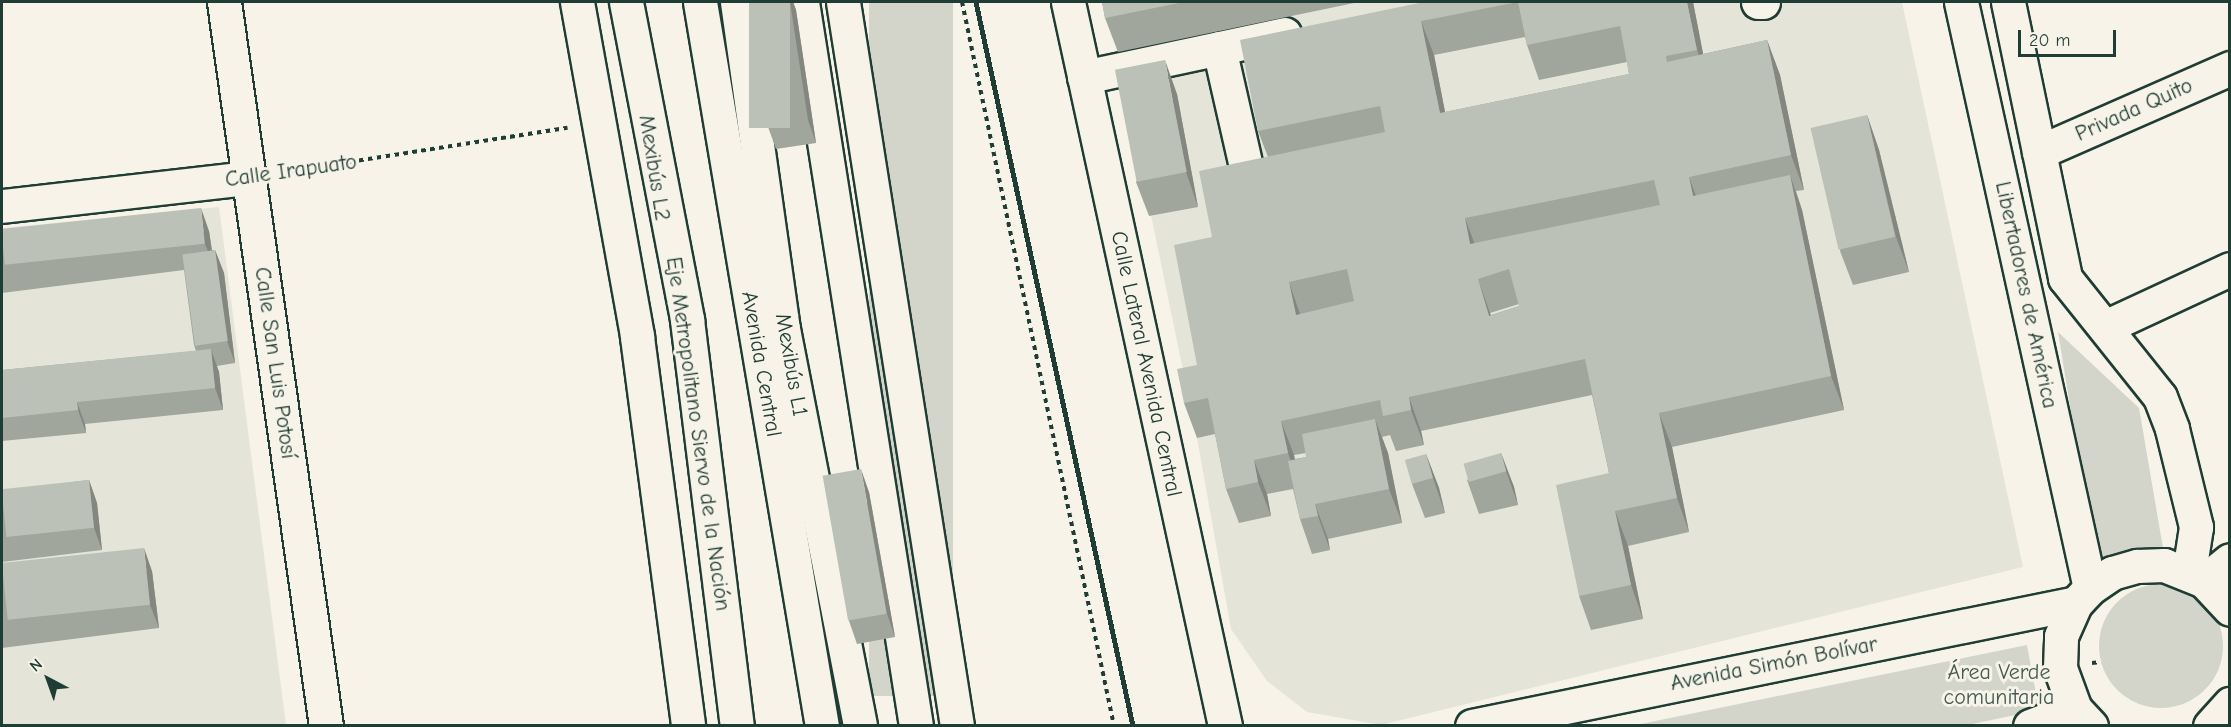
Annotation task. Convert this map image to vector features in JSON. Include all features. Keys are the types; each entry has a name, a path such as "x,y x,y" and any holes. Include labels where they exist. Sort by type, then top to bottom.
{"main road":[{"name":"Calle San Luis Potosí","path":"224,2 326,726"},
{"path":"577,2 637,337 688,726"},
{"name":"Eje Metropolitano Siervo de la Nación","path":"627,2 687,320 738,726"},
{"name":"Avenida Central","path":"700,2 822,726"},
{"name":"Mexibús L1","path":"737,2 783,329 860,726"},
{"path":"802,2 916,726"},
{"path":"843,2 957,726"},
{"name":"Calle Lateral Avenida Central","path":"1068,2 1225,726"},
{"path":"1758,2 1763,2"},
{"name":"Libertadores de América","path":"1961,2 2083,596"},
{"name":"Libertadores de América","path":"2008,2 2065,278 2160,397 2172,429 2196,527 2196,576"},
{"path":"1084,77 1312,28"},
{"path":"1219,48 1246,167"},
{"name":"Privada Quito","path":"2039,152 2229,68"},
{"name":"Calle Irapuato","path":"2,206 249,178"},
{"path":"2105,327 2229,269"},
{"path":"2196,576 2229,560"},
{"path":"2030,726 2083,718 2060,668 2061,636 2083,596 2112,573 2137,566 2164,565 2196,576 2229,609"},
{"name":"Avenida Simón Bolívar","path":"1472,726 2083,596"}],"path":[{"path":"962,2 1114,726"},
{"name":"Calle Irapuato","path":"249,178 578,127"}],"shaded area":[{"path":"1107,2 1902,2 2023,567 1381,725 1307,712 1267,681 1231,629 1197,438"},
{"path":"219,207 286,725 2,726 2,228"}],"green space":[{"path":"869,2 953,2 953,696 869,696"},
{"path":"2058,332 2139,408 2163,548 2096,566"},
{"path":"2161,584 2185,589 2205,602 2218,622 2223,646 2218,670 2205,690 2185,703 2161,708 2137,703 2117,690 2104,670 2099,646 2104,622 2117,602 2137,589"},
{"name":"Área Verde comunitaria","path":"2027,645 2039,710 1963,726 1631,726"}],"building":[{"path":"749,2 790,2 790,128 749,128"},
{"path":"1102,2 1184,2 1105,18"},
{"path":"1424,2 1518,2 1687,2 1697,50 1666,56 1667,62 1767,40 1791,155 1689,177 1693,196 1790,175 1831,376 1659,413 1677,498 1615,511 1631,585 1579,596 1556,485 1609,473 1585,359 1409,397 1411,410 1383,416 1380,400 1281,421 1288,453 1254,460 1258,482 1226,489 1208,398 1184,403 1177,369 1197,365 1174,245 1212,237 1199,171 1385,132 1380,106 1258,131 1240,40","holes":["1518,2 1527,45 1620,26 1629,74 1440,113 1421,21","1654,180 1660,205 1470,244 1465,218","1347,269 1354,301 1296,315 1289,282","1509,269 1519,306 1489,316 1478,279"]},
{"path":"1165,60 1187,172 1137,182 1115,70"},
{"path":"1867,115 1895,237 1839,250 1810,128"},
{"path":"201,208 205,244 5,265 2,229"},
{"path":"215,250 228,341 195,346 182,255"},
{"path":"211,349 215,388 77,402 78,410 2,418 2,370"},
{"path":"1375,419 1389,489 1315,504 1318,516 1300,519 1288,461 1306,457 1302,434"},
{"path":"1501,453 1506,471 1469,482 1464,464"},
{"path":"1426,454 1433,478 1412,484 1405,460"},
{"path":"861,469 887,614 848,621 823,476"},
{"path":"89,480 94,528 6,537 2,489"},
{"path":"144,548 150,605 8,620 2,563"}],"railway":[{"path":"976,2 1133,726"}]}
